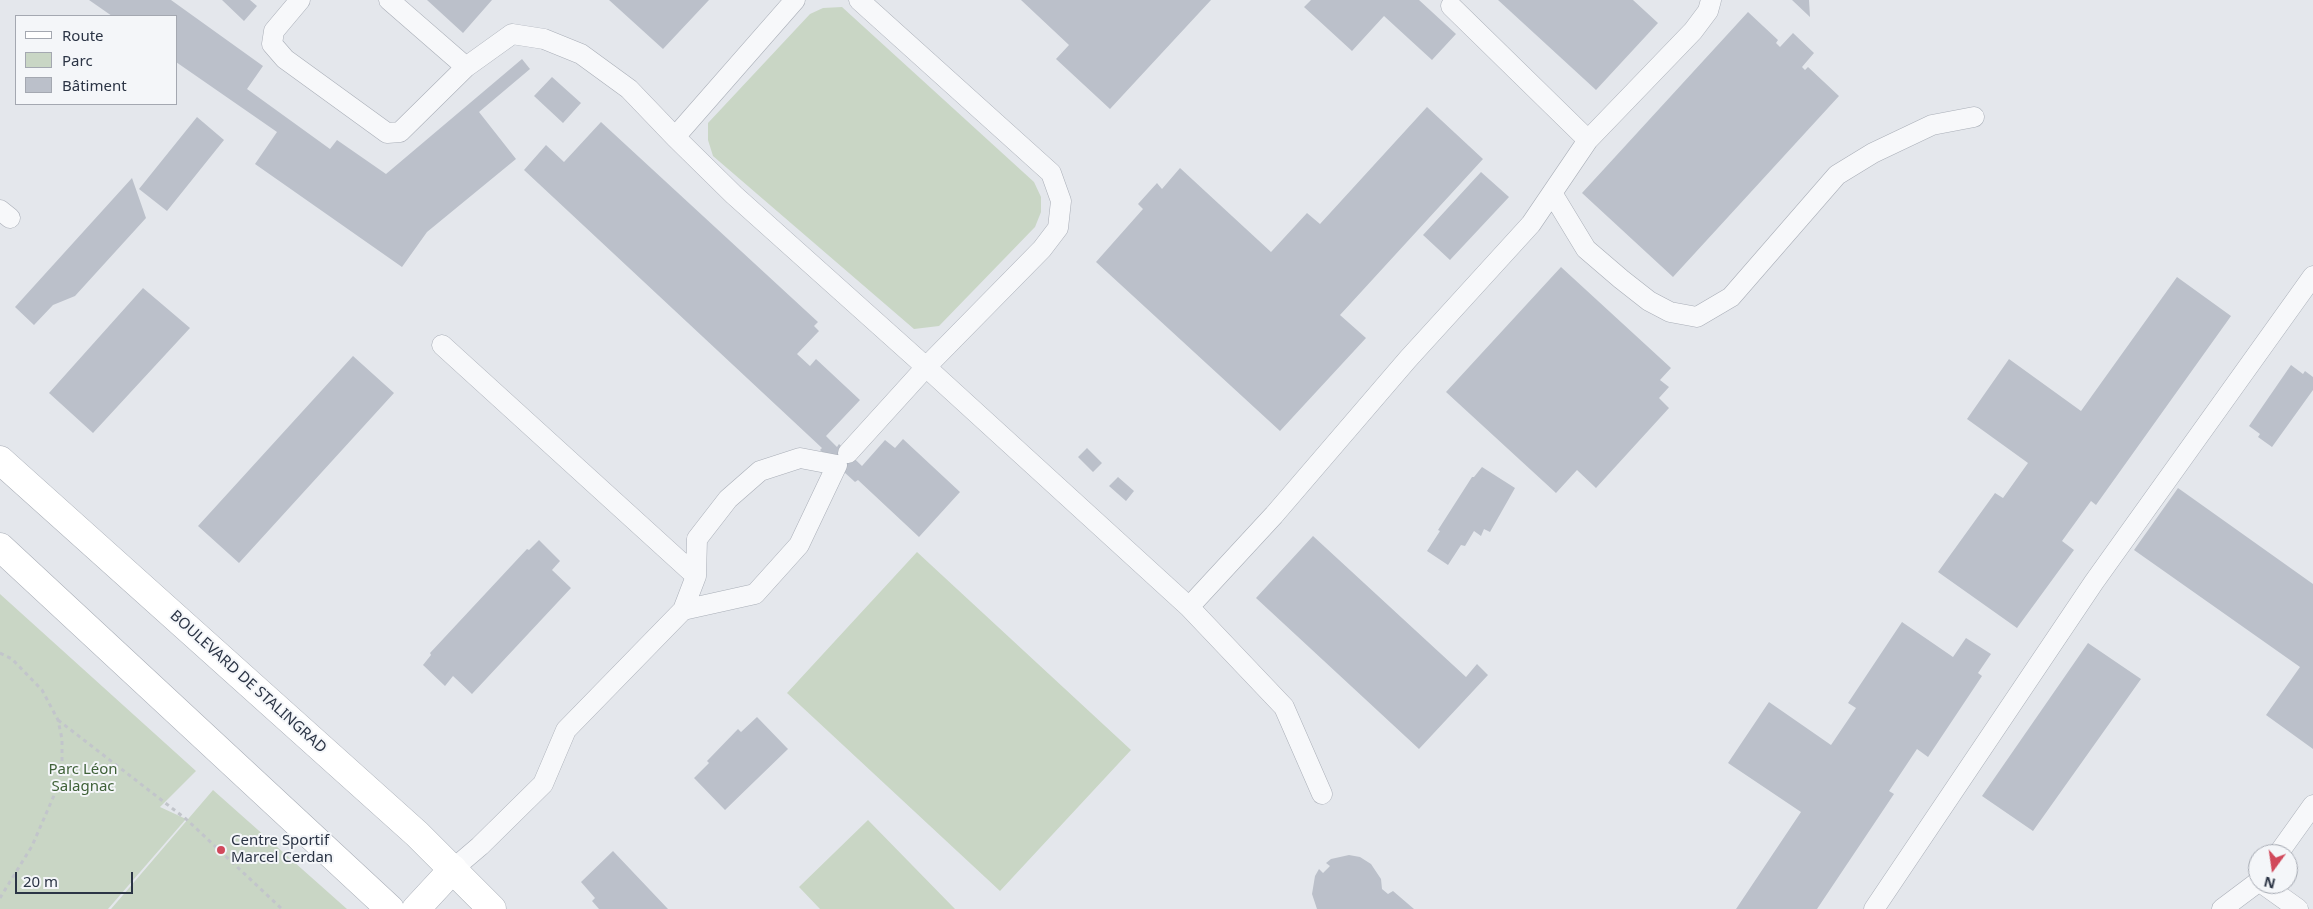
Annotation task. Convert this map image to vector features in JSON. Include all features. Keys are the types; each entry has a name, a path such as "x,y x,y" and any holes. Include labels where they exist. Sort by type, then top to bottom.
{"main road":[{"name":"BOULEVARD DE STALINGRAD","path":"0,460 417,834 492,909"},
{"path":"0,547 390,909"},
{"path":"416,909 453,869"}],"lane":[{"path":"300,0 274,31 272,44 285,59 387,133 400,132 466,66 512,34 544,39 581,54 629,89 734,196 926,367 1189,607 1284,707 1322,794"},
{"path":"390,0 466,66"},
{"path":"675,137 795,0"},
{"path":"848,453 926,367 1042,249 1058,228 1061,201 1051,173 859,0"},
{"path":"1189,607 1274,514 1408,359 1530,224 1588,140 1693,31 1708,11 1711,0"},
{"path":"1451,6 1588,140"},
{"path":"1552,193 1586,249 1621,279 1649,301 1670,312 1696,316 1731,297 1837,175 1873,153 1932,125 1974,117"},
{"path":"1874,909 2094,582 2313,276"},
{"path":"442,345 696,576"},
{"path":"453,869 480,846 542,784 566,730 683,610 696,576 697,540 728,499 760,472 800,458 837,465 799,545 755,594 683,610"},
{"path":"2285,844 2313,805"},
{"path":"2222,909 2248,890"},
{"path":"2277,894 2298,909"}],"path":[{"path":"0,653 12,659 42,690 58,720 62,739 59,784 32,846 0,898"},
{"path":"58,720 186,819 282,909"}],"green space":[{"path":"842,7 1034,182 1041,197 1041,212 1035,227 939,326 914,329 713,156 708,140 708,123 810,14 823,8"},
{"path":"917,552 1131,750 1000,891 787,693"},
{"name":"Parc Léon Salagnac","path":"0,594 196,771 160,807 186,819 108,909 0,909"},
{"name":"Centre Sportif Marcel Cerdan","path":"213,790 347,909 111,909"},
{"path":"868,820 955,909 820,909 799,887"}],"building":[{"path":"89,0 171,0 263,66 247,89 330,149 337,140 386,174 522,59 530,69 479,112 516,159 427,232 402,267 255,164 277,132 178,63 178,15 111,15"},
{"path":"222,0 250,0 257,6 244,21"},
{"path":"427,0 492,0 463,33"},
{"path":"609,0 709,0 663,49"},
{"path":"1021,0 1211,0 1110,109 1056,59 1069,45"},
{"path":"1311,0 1419,0 1456,34 1432,60 1384,16 1352,51 1304,7"},
{"path":"1498,0 1633,0 1658,23 1596,90"},
{"path":"1792,0 1809,0 1810,17"},
{"path":"1748,12 1778,40 1776,43 1780,47 1793,33 1814,53 1802,67 1805,70 1808,67 1839,96 1673,277 1582,193"},
{"path":"552,77 581,103 563,123 534,96"},
{"path":"1427,107 1483,159 1340,315 1366,338 1280,431 1096,262 1143,209 1138,204 1157,183 1162,189 1180,168 1271,252 1307,213 1320,224"},
{"path":"197,117 224,140 167,211 139,189"},
{"path":"601,122 818,322 814,326 819,331 797,354 810,366 816,359 860,400 826,436 837,447 839,444 862,466 885,440 895,448 903,439 960,492 919,537 858,480 855,482 820,450 822,448 524,170 546,145 564,162"},
{"path":"1481,172 1509,197 1450,260 1423,235"},
{"path":"132,178 146,218 75,296 53,305 34,325 15,307"},
{"path":"1561,267 1671,368 1660,380 1669,387 1659,398 1669,408 1596,488 1577,470 1556,493 1446,392"},
{"path":"2177,277 2231,316 2096,505 2091,501 2062,541 2074,550 2017,628 1938,572 1995,493 2003,498 2028,463 1967,419 2009,359 2081,411"},
{"path":"143,288 190,328 93,433 49,393"},
{"path":"353,356 394,393 239,563 198,526"},
{"path":"2291,365 2303,374 2305,371 2313,377 2313,390 2272,447 2258,437 2260,434 2249,426"},
{"path":"1087,448 1102,463 1093,472 1078,457"},
{"path":"1482,467 1515,488 1490,532 1484,529 1481,536 1474,531 1465,546 1461,545 1448,565 1427,551 1440,531 1438,530 1472,477"},
{"path":"1118,477 1134,491 1126,501 1109,486"},
{"path":"2178,488 2313,584 2313,749 2266,715 2300,667 2134,550"},
{"path":"1313,536 1466,677 1477,664 1488,675 1419,749 1256,598"},
{"path":"539,540 560,561 552,570 571,588 472,694 453,676 445,686 423,665 431,655 430,653 527,549 529,550"},
{"path":"1902,622 1953,657 1966,638 1991,654 1978,673 1982,676 1928,757 1917,749 1889,791 1894,794 1817,909 1736,909 1801,812 1728,763 1769,702 1831,745 1856,708 1848,703"},
{"path":"2088,643 2141,679 2033,831 1982,796"},
{"path":"757,717 788,749 725,810 694,778 709,763 707,761 738,729 741,732"},
{"path":"613,851 668,909 599,909 592,901 595,898 581,882"},
{"path":"1349,855 1360,857 1371,864 1381,879 1382,889 1388,894 1393,891 1414,909 1317,909 1312,894 1315,876 1319,869 1323,873 1330,866 1326,863 1331,859"}],"place":[{"name":"Centre Sportif Marcel Cerdan","path":"221,850"}]}
